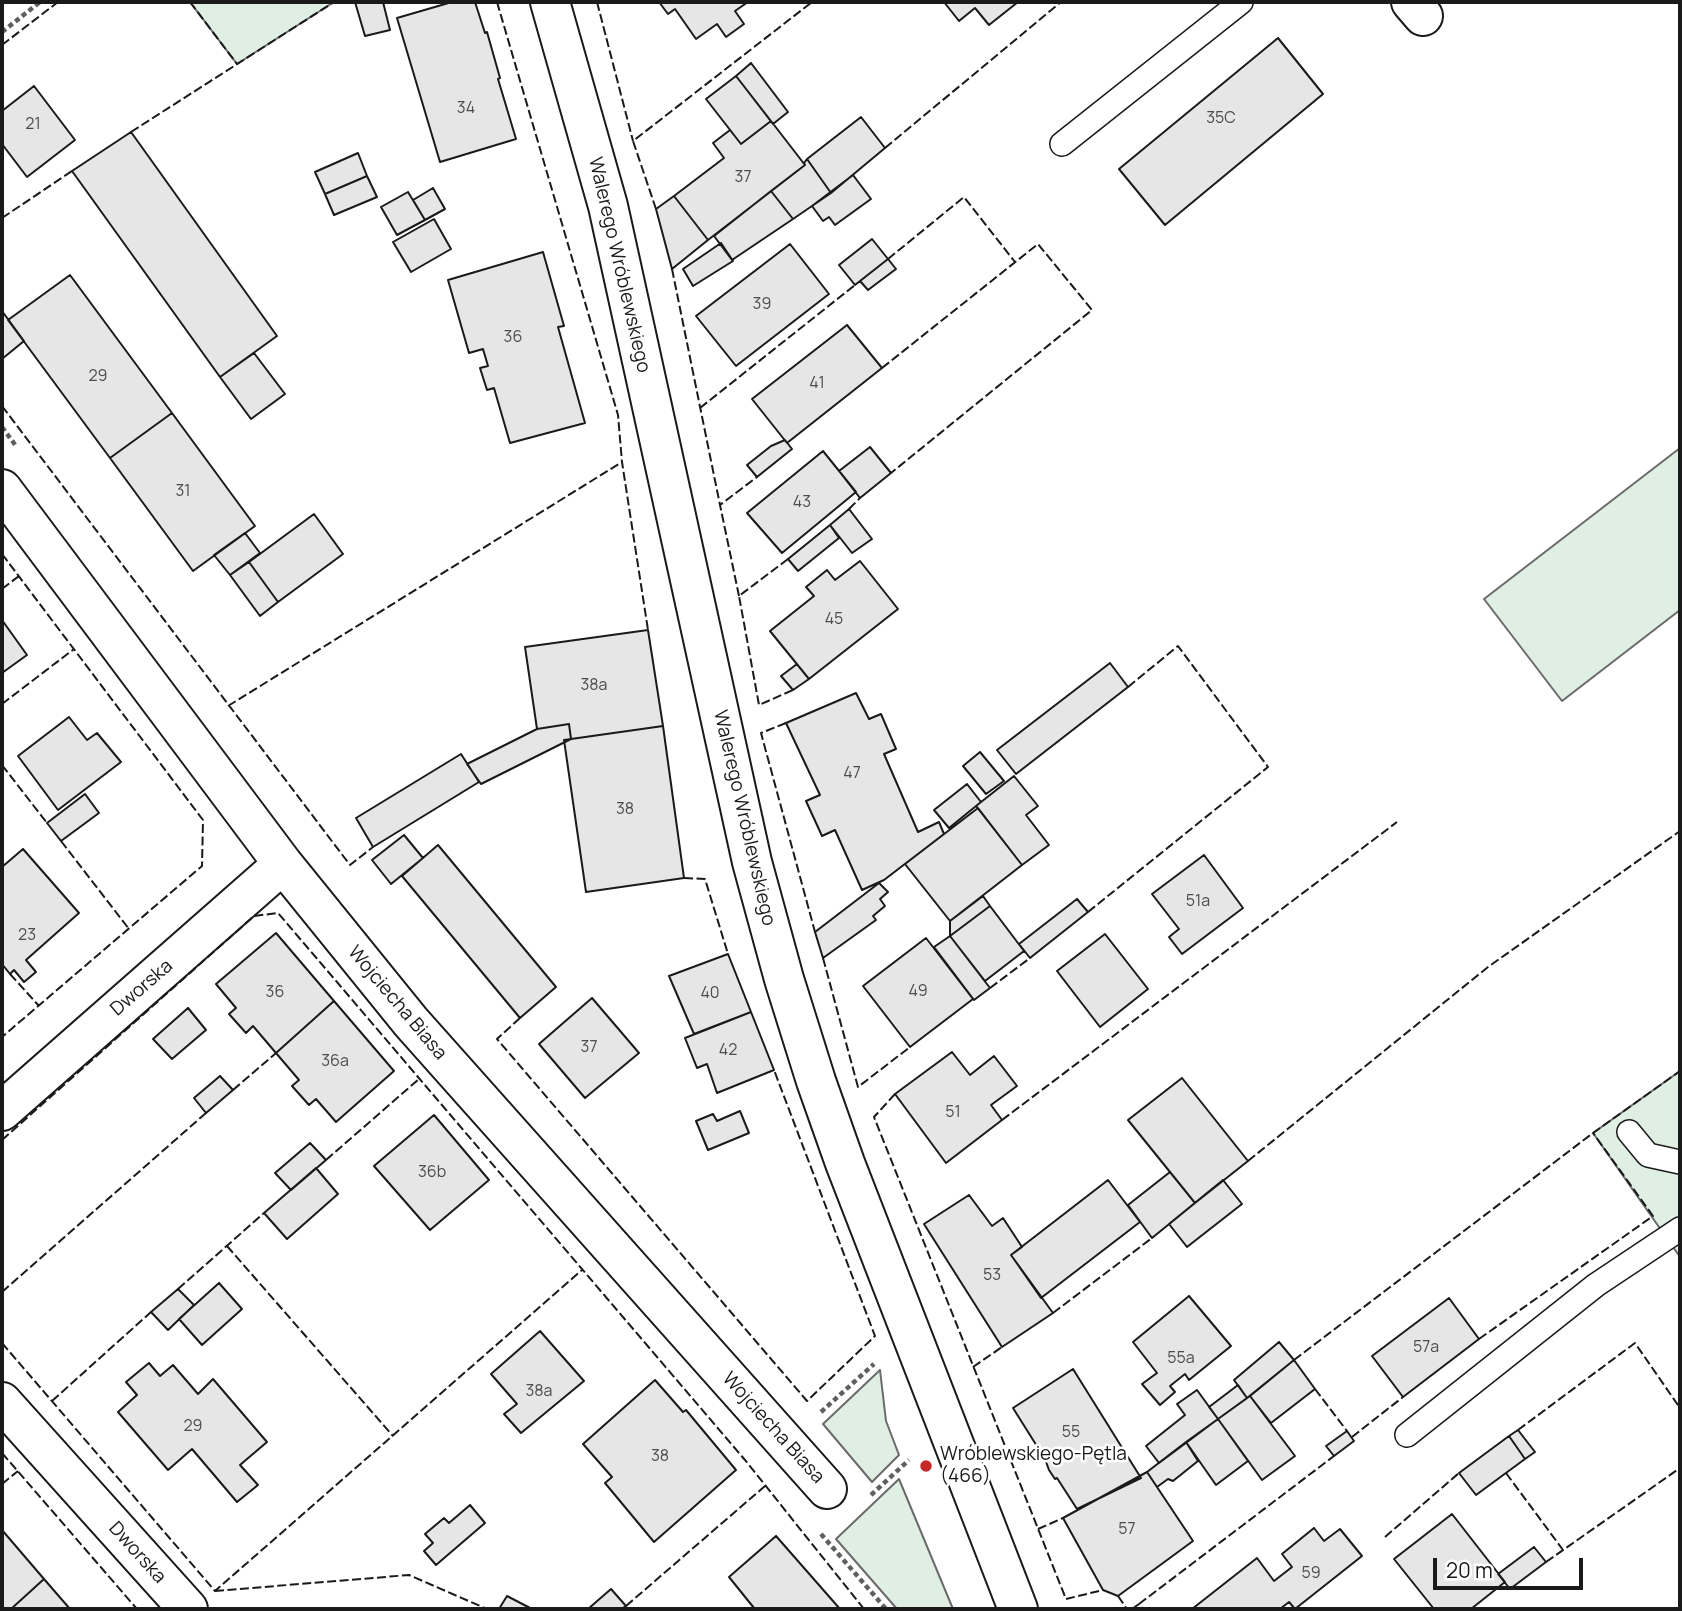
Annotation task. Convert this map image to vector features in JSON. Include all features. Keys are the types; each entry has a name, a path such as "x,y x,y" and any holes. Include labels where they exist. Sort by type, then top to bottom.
{"street":[{"name":"Walerego Wróblewskiego","path":"550,2 608,206 752,862 784,979 845,1163 1018,1609"},
{"name":"Wojciecha Biasa","path":"2,489 283,864 411,1022 827,1489"},
{"name":"Dworska","path":"2,1111 283,864"},
{"name":"Dworska","path":"2,1402 188,1609"}],"lane":[{"path":"1062,144 1241,2"},
{"path":"1629,1132 1648,1155 1680,1162"},
{"path":"1407,1435 1597,1285 1680,1229"}],"path":[{"path":"2,32 40,2"},
{"path":"818,1530 886,1609"}],"green space":[{"path":"190,2 334,2 237,64"},
{"path":"1680,448 1680,610 1562,701 1484,599"},
{"path":"1680,1071 1680,1257 1593,1133"},
{"path":"880,1370 886,1421 899,1455 872,1482 823,1424"},
{"path":"899,1479 953,1609 897,1609 836,1539"}],"building":[{"path":"355,2 383,2 390,30 365,36"},
{"path":"452,2 475,2 485,33 487,32 516,139 440,162 397,18"},
{"path":"659,2 748,2 735,11 744,24 726,37 717,24 696,39 675,9 668,14"},
{"path":"944,2 1018,2 989,25 975,8 959,21"},
{"path":"1278,38 1323,94 1165,225 1119,169"},
{"path":"751,63 788,112 773,124 736,76"},
{"path":"736,76 771,121 741,144 706,99"},
{"path":"34,86 75,140 27,177 2,144 2,111"},
{"path":"861,117 885,148 831,193 807,159"},
{"path":"771,121 805,165 708,240 674,196 724,158 713,143 730,130 741,144"},
{"path":"131,132 277,336 220,377 72,171"},
{"path":"358,153 367,176 325,194 315,172"},
{"path":"807,159 831,193 793,219 771,191 805,165"},
{"path":"853,175 871,199 835,225 829,217 823,221 812,206"},
{"path":"367,176 377,197 334,215 325,194"},
{"path":"433,188 445,209 425,220 413,200"},
{"path":"771,191 793,219 732,260 714,236"},
{"path":"408,192 425,220 397,235 381,207"},
{"path":"674,196 708,240 672,269 656,209"},
{"path":"434,219 451,249 411,272 393,242"},
{"path":"872,239 888,259 855,285 839,265"},
{"path":"721,243 733,261 693,286 683,269"},
{"path":"790,244 829,294 736,366 696,316"},
{"path":"543,252 564,326 558,327 585,423 510,443 494,388 487,390 480,368 488,366 483,349 469,353 448,280"},
{"path":"888,259 896,269 868,290 860,281"},
{"path":"70,275 172,413 110,458 8,320"},
{"path":"2,311 24,341 2,359"},
{"path":"847,325 882,368 787,443 752,399"},
{"path":"254,353 285,394 251,419 220,377"},
{"path":"172,413 255,526 193,571 110,458"},
{"path":"785,440 792,449 757,477 747,465 771,446"},
{"path":"870,447 891,473 860,498 839,471"},
{"path":"823,451 856,492 782,553 747,513"},
{"path":"849,509 872,539 852,553 830,525"},
{"path":"314,514 343,554 278,602 249,562"},
{"path":"830,525 839,538 798,571 788,559"},
{"path":"245,533 260,553 230,575 214,555"},
{"path":"860,561 898,609 809,679 770,631 814,596 806,587 827,570 835,580"},
{"path":"249,562 278,602 260,616 230,575"},
{"path":"2,620 27,655 2,673"},
{"path":"648,630 663,726 571,739 569,724 537,729 525,647"},
{"path":"1110,663 1128,687 1016,774 997,750"},
{"path":"797,664 809,679 793,690 781,676"},
{"path":"856,693 869,719 881,714 896,749 884,754 918,832 939,822 944,834 884,880 862,890 835,830 822,836 806,801 820,795 786,723"},
{"path":"69,717 87,740 97,733 121,762 58,810 18,756"},
{"path":"569,724 571,739 481,784 467,764 537,729"},
{"path":"663,726 684,878 586,892 564,740"},
{"path":"980,752 1004,781 986,794 963,766"},
{"path":"461,754 479,782 373,847 356,818"},
{"path":"1014,776 1038,806 1026,815 1049,845 1022,865 976,806"},
{"path":"967,784 981,802 949,828 934,810"},
{"path":"85,794 99,813 61,841 47,823"},
{"path":"978,808 1022,865 950,921 905,864"},
{"path":"404,835 423,858 391,884 372,860"},
{"path":"438,845 556,987 520,1018 402,876"},
{"path":"23,849 79,913 26,960 36,972 24,982 14,970 10,974 2,964 2,867"},
{"path":"1204,855 1243,908 1182,954 1169,937 1179,929 1152,894"},
{"path":"879,883 888,892 880,899 885,906 873,916 876,920 823,958 815,932"},
{"path":"983,896 990,906 950,936 950,921"},
{"path":"1077,899 1088,912 1030,958 1019,944"},
{"path":"990,906 1024,951 985,981 950,936"},
{"path":"276,933 334,1001 276,1053 253,1026 246,1033 229,1014 236,1008 216,984"},
{"path":"1105,934 1148,989 1100,1027 1057,971"},
{"path":"950,936 990,988 974,1000 934,947"},
{"path":"926,938 973,999 910,1047 863,986"},
{"path":"728,954 751,1012 694,1034 669,976"},
{"path":"592,998 639,1053 585,1098 539,1044"},
{"path":"334,1001 394,1071 336,1122 316,1099 309,1105 292,1086 299,1080 276,1053"},
{"path":"188,1008 206,1030 172,1059 153,1039"},
{"path":"751,1012 774,1070 717,1093 707,1064 697,1068 685,1038"},
{"path":"952,1052 970,1075 994,1056 1017,1086 991,1105 1002,1120 946,1163 895,1094"},
{"path":"220,1076 233,1090 206,1113 194,1098"},
{"path":"1182,1078 1248,1161 1195,1203 1128,1120"},
{"path":"740,1111 749,1133 708,1150 696,1121 713,1114 717,1121"},
{"path":"434,1115 489,1180 430,1230 374,1166"},
{"path":"310,1143 326,1160 291,1190 275,1173"},
{"path":"316,1168 338,1194 287,1239 264,1213"},
{"path":"1170,1172 1195,1203 1152,1238 1128,1205"},
{"path":"1108,1180 1140,1222 1041,1298 1011,1255"},
{"path":"1223,1180 1242,1204 1187,1247 1169,1224"},
{"path":"969,1195 992,1226 1003,1218 1022,1247 1011,1255 1053,1313 1002,1347 924,1224"},
{"path":"219,1283 242,1309 202,1345 179,1319"},
{"path":"178,1289 194,1305 168,1330 151,1312"},
{"path":"1189,1296 1231,1346 1189,1380 1185,1374 1170,1386 1175,1392 1160,1405 1142,1384 1157,1373 1133,1342"},
{"path":"1449,1298 1479,1339 1403,1397 1372,1356"},
{"path":"540,1331 584,1381 521,1433 504,1414 517,1404 491,1374"},
{"path":"1279,1342 1294,1360 1247,1398 1234,1380"},
{"path":"1294,1360 1315,1389 1271,1423 1250,1396"},
{"path":"149,1363 160,1376 173,1365 198,1394 213,1379 267,1442 240,1465 258,1485 237,1502 192,1449 168,1470 118,1412 137,1395 126,1382"},
{"path":"1073,1369 1141,1478 1077,1509 1049,1470 1013,1408"},
{"path":"655,1380 683,1412 686,1410 736,1470 654,1542 605,1483 612,1477 583,1444"},
{"path":"1238,1385 1247,1398 1218,1419 1209,1407"},
{"path":"1197,1390 1218,1419 1159,1463 1146,1446 1185,1415 1177,1404"},
{"path":"1250,1396 1295,1456 1262,1480 1218,1419"},
{"path":"1218,1419 1248,1461 1216,1485 1186,1442"},
{"path":"1518,1430 1535,1452 1525,1459 1509,1436"},
{"path":"1347,1431 1354,1441 1334,1456 1326,1446"},
{"path":"1509,1436 1525,1459 1476,1495 1459,1473"},
{"path":"1186,1442 1198,1461 1173,1481 1168,1479 1157,1487 1147,1472"},
{"path":"1147,1472 1193,1541 1118,1596 1103,1590 1063,1518"},
{"path":"470,1505 485,1523 436,1565 424,1551 433,1543 425,1534 444,1518 449,1523"},
{"path":"1452,1514 1505,1582 1471,1609 1434,1609 1394,1559"},
{"path":"1314,1528 1324,1541 1340,1529 1362,1556 1295,1609 1289,1602 1280,1609 1192,1609 1257,1558 1274,1581 1292,1567 1282,1554"},
{"path":"2,1530 44,1579 11,1609 2,1609"},
{"path":"776,1536 840,1609 752,1609 754,1608 729,1577"},
{"path":"1534,1547 1546,1562 1510,1589 1498,1574"},
{"path":"44,1579 70,1609 11,1609"},
{"path":"611,1589 626,1606 621,1609 588,1609"},
{"path":"507,1596 532,1609 499,1609"}],"fence":[{"path":"2,45 58,2"},
{"path":"190,2 237,64"},
{"path":"131,132 334,2"},
{"path":"497,2 618,415 622,462 648,630"},
{"path":"597,2 633,141"},
{"path":"656,209 633,141 812,2"},
{"path":"885,148 1061,2"},
{"path":"2,218 72,171"},
{"path":"888,259 964,197 1015,262"},
{"path":"882,368 1038,244 1092,310 891,473"},
{"path":"672,269 720,505"},
{"path":"700,408 855,285"},
{"path":"2,406 350,865 373,847"},
{"path":"228,706 622,462"},
{"path":"739,596 720,505 757,477"},
{"path":"849,509 860,498"},
{"path":"2,554 203,820 202,866 2,1037"},
{"path":"788,559 739,596 759,705 793,690"},
{"path":"2,589 19,576"},
{"path":"1088,912 1268,767 1178,646 1128,687"},
{"path":"2,704 74,649"},
{"path":"786,723 761,733 815,932"},
{"path":"2,765 47,823"},
{"path":"1002,1120 1397,822"},
{"path":"1248,1161 1488,967 1680,831"},
{"path":"61,841 129,929"},
{"path":"684,878 705,879 728,954"},
{"path":"2,1140 254,916 278,913 745,1460 864,1609"},
{"path":"823,958 858,1087 910,1047"},
{"path":"990,988 1030,958"},
{"path":"10,974 39,1006"},
{"path":"520,1018 497,1039 807,1401 875,1336 774,1070"},
{"path":"233,1090 276,1053"},
{"path":"1294,1360 1593,1133 1680,1071"},
{"path":"326,1160 419,1079"},
{"path":"895,1094 874,1117 1066,1599 1103,1590"},
{"path":"2,1292 206,1113"},
{"path":"1479,1339 1653,1216 1593,1133"},
{"path":"178,1289 264,1213"},
{"path":"1053,1313 1152,1238"},
{"path":"227,1246 393,1436"},
{"path":"2,1343 215,1591 582,1270"},
{"path":"52,1401 151,1312"},
{"path":"1518,1430 1635,1343 1680,1408"},
{"path":"973,1367 1002,1347"},
{"path":"1315,1389 1347,1431"},
{"path":"1352,1437 1403,1397"},
{"path":"2,1453 137,1609"},
{"path":"1139,1604 1334,1456"},
{"path":"1546,1562 1680,1468"},
{"path":"2,1484 18,1471"},
{"path":"1385,1537 1459,1473"},
{"path":"1506,1473 1563,1550"},
{"path":"626,1606 765,1486"},
{"path":"1038,1529 1063,1518"},
{"path":"215,1591 409,1575 487,1609"},
{"path":"1118,1596 1127,1609"},
{"path":"1132,1609 1139,1604 1143,1609"}],"place":[{"name":"Wróblewskiego-Pętla (466)","path":"926,1466"}]}
